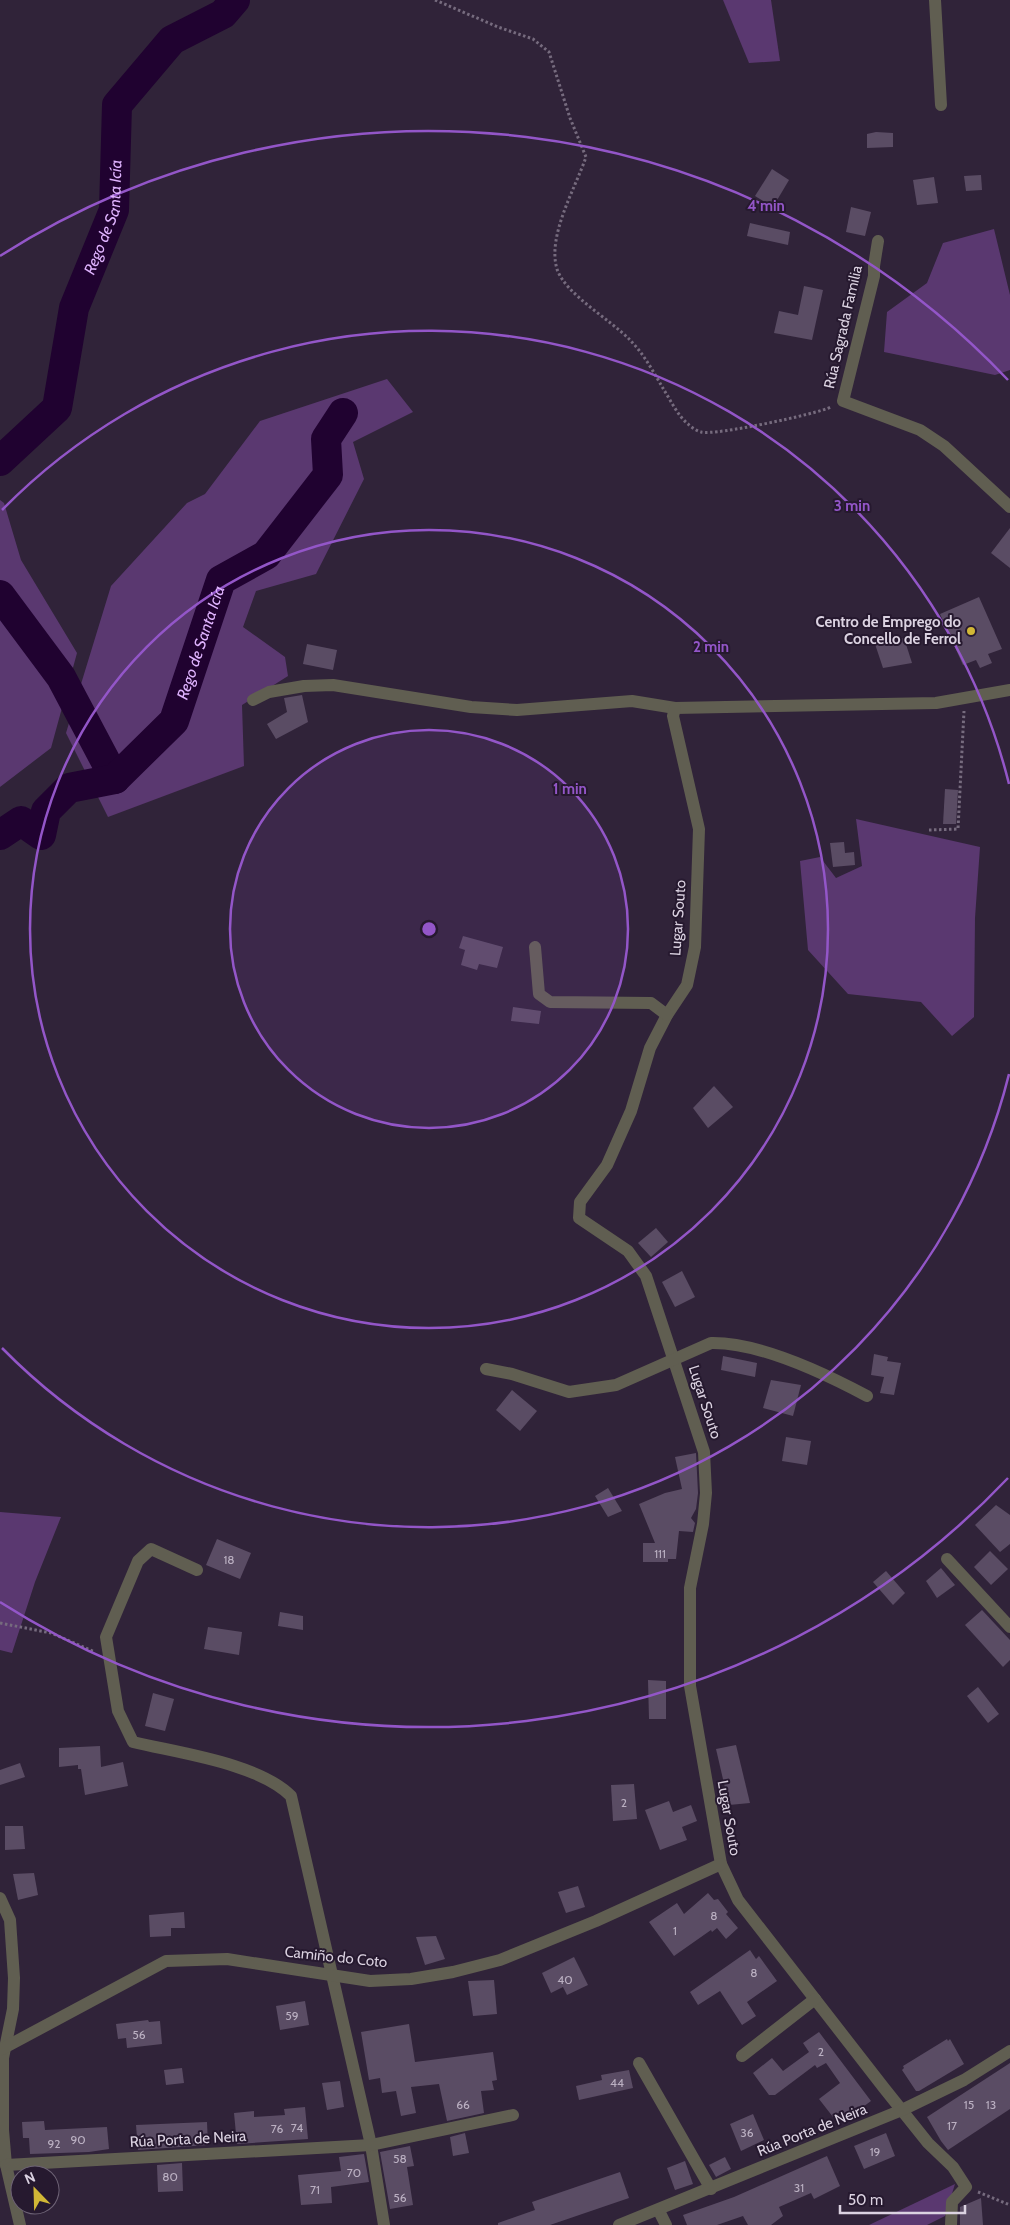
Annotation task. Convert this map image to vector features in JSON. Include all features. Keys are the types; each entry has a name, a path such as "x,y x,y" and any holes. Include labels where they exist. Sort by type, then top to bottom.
{"street":[{"path":"935,0 941,105"},
{"name":"Rúa Sagrada Familia","path":"878,240 874,276 843,401 920,430 944,446 1010,507"},
{"path":"253,700 269,692 304,686 333,685 425,701 517,710 632,701 674,708 936,703 1010,690"},
{"name":"Lugar Souto","path":"674,708 673,716 699,829 695,947 687,985 667,1015 650,1048 631,1111 607,1165 580,1202 579,1218 628,1251 646,1276 704,1452 706,1493 703,1524 690,1588 690,1686 721,1864 738,1900 928,2143 953,2167 966,2187"},
{"path":"534,947 539,994 550,1002 651,1003 667,1015"},
{"path":"486,1369 512,1374 569,1392 616,1385 711,1343 728,1342 759,1350 827,1375 867,1396"},
{"path":"197,1570 151,1549 138,1561 106,1637 118,1711 133,1742 234,1766 270,1780 282,1787 291,1796 371,2145 384,2225"},
{"path":"947,1559 1010,1627"},
{"name":"Camiño do Coto","path":"3,2048 166,1961 227,1958 370,1981 411,1979 453,1972 500,1960 596,1921 721,1864"},
{"path":"0,1898 10,1920 14,1978 13,2009 2,2058 3,2130 6,2165 20,2225"},
{"path":"742,2056 815,1999"},
{"name":"Rúa Porta de Neira","path":"619,2225 902,2110 964,2080 1010,2051"},
{"path":"638,2063 711,2189"},
{"name":"Rúa Porta de Neira","path":"6,2165 371,2145 513,2114"},
{"path":"951,2225 952,2202 966,2187"},
{"path":"659,2210 666,2225"}],"path":[{"path":"435,0 533,39 549,52 570,118 586,157 576,186 562,215 555,249 557,270 572,292 630,340 652,367 674,407 687,424 702,432 732,430 828,408 843,401"},
{"path":"929,830 958,829 965,698"},
{"path":"0,1623 50,1633 88,1648 109,1659"},
{"path":"966,2187 1010,2206"}],"shaded area":[{"path":"723,0 771,0 780,61 749,63"},
{"path":"994,229 1010,295 1010,370 995,375 884,352 887,312 927,283 943,243"},
{"path":"387,379 413,412 353,442 364,479 316,574 256,591 243,627 285,657 288,676 242,705 244,766 108,817 66,733 111,586 187,503 205,494 260,421"},
{"path":"0,500 4,503 21,560 77,653 51,748 0,787"},
{"path":"856,819 980,847 975,918 974,1017 952,1036 921,1002 848,994 808,950 800,861 820,857 836,878 862,866"},
{"path":"0,1512 61,1517 35,1582 12,1653 0,1650"},
{"path":"955,2184 945,2216 927,2225 869,2225"}],"building":[{"path":"876,132 893,133 893,147 867,148 867,134"},
{"path":"772,169 789,180 773,207 755,196"},
{"path":"981,175 982,190 966,191 964,176"},
{"path":"934,177 938,203 917,205 913,180"},
{"path":"851,207 871,212 865,236 846,232"},
{"path":"750,223 790,232 788,245 747,236"},
{"path":"804,286 823,290 812,340 774,333 779,311 798,315"},
{"path":"1010,528 1010,568 991,553"},
{"name":"Centro de Emprego do Concello de Ferrol","path":"979,597 1002,649 988,654 992,663 980,668 976,660 963,665 940,614"},
{"path":"904,638 912,663 883,668 875,644"},
{"path":"307,644 337,650 333,670 303,664"},
{"path":"302,695 308,722 276,739 267,724 287,712 284,698"},
{"path":"945,789 958,790 956,824 943,824"},
{"path":"844,842 845,853 854,852 855,865 833,867 830,843"},
{"path":"463,936 503,947 497,968 479,964 477,970 461,965 465,950 459,948"},
{"path":"513,1007 541,1011 539,1024 511,1021"},
{"path":"714,1086 733,1107 708,1128 693,1108"},
{"path":"656,1228 668,1242 651,1257 638,1243"},
{"path":"682,1271 695,1297 675,1307 662,1282"},
{"path":"874,1354 888,1357 887,1361 901,1363 894,1395 880,1393 884,1377 871,1375"},
{"path":"723,1356 757,1363 755,1377 721,1370"},
{"path":"771,1380 801,1385 793,1416 763,1408"},
{"path":"512,1390 537,1411 520,1431 496,1410"},
{"path":"786,1437 811,1441 807,1465 782,1461"},
{"path":"696,1453 698,1493 696,1509 691,1518 695,1523 693,1532 679,1531 676,1559 668,1559 668,1562 643,1562 643,1543 655,1543 639,1504 665,1493 682,1489 675,1457"},
{"path":"608,1488 622,1511 608,1517 595,1496"},
{"path":"996,1505 1010,1515 1010,1544 1000,1552 975,1525"},
{"path":"217,1539 251,1553 240,1579 206,1565"},
{"path":"990,1551 1008,1569 991,1585 974,1567"},
{"path":"941,1568 955,1585 937,1598 926,1581"},
{"path":"886,1571 905,1593 893,1605 873,1582"},
{"path":"982,1610 1010,1640 1010,1660 1003,1667 965,1625"},
{"path":"280,1612 303,1616 303,1630 278,1626"},
{"path":"208,1627 242,1632 239,1655 204,1649"},
{"path":"648,1680 666,1681 666,1719 649,1719"},
{"path":"978,1687 999,1714 988,1723 967,1696"},
{"path":"153,1693 174,1699 165,1731 145,1726"},
{"path":"736,1745 750,1803 729,1805 716,1749"},
{"path":"100,1746 101,1767 123,1762 128,1786 85,1795 81,1769 78,1769 78,1765 59,1767 59,1748"},
{"path":"20,1763 25,1777 0,1785 0,1770"},
{"path":"634,1784 637,1819 613,1821 611,1785"},
{"path":"669,1801 673,1812 691,1805 697,1821 682,1827 687,1840 660,1850 645,1810"},
{"path":"5,1826 23,1826 25,1849 5,1850"},
{"path":"34,1873 38,1895 18,1900 13,1874"},
{"path":"578,1886 585,1907 566,1913 558,1892"},
{"path":"708,1893 714,1900 718,1899 728,1912 726,1914 738,1928 726,1939 717,1928 712,1932 711,1930 674,1956 649,1922 677,1903 684,1914"},
{"path":"184,1912 185,1928 171,1928 171,1936 150,1937 149,1915"},
{"path":"436,1936 445,1959 425,1965 416,1937"},
{"path":"750,1950 756,1959 759,1956 777,1981 747,2002 756,2016 742,2025 720,1991 698,2005 690,1992"},
{"path":"574,1957 588,1985 567,1995 563,1987 551,1993 542,1973"},
{"path":"494,1980 497,2014 473,2016 468,1981"},
{"path":"305,2001 309,2025 280,2030 276,2006"},
{"path":"148,2020 149,2022 160,2021 162,2044 127,2048 126,2038 118,2039 116,2024"},
{"path":"409,2024 415,2062 493,2052 497,2080 492,2081 494,2090 481,2091 484,2113 447,2121 439,2084 411,2087 416,2113 401,2116 396,2091 382,2093 380,2078 369,2080 361,2032"},
{"path":"819,2032 871,2101 856,2112 853,2108 842,2116 840,2112 833,2117 819,2099 840,2083 826,2063 817,2068 815,2065 775,2095 769,2095 753,2073 772,2058 783,2071 809,2052 803,2043"},
{"path":"947,2039 948,2041 950,2039 964,2064 916,2091 902,2070 903,2066"},
{"path":"1010,2063 1010,2109 948,2150 927,2117"},
{"path":"182,2068 184,2083 166,2085 164,2070"},
{"path":"629,2070 633,2088 579,2100 576,2086 602,2080 601,2075"},
{"path":"340,2081 344,2107 327,2110 322,2083"},
{"path":"305,2107 308,2139 237,2144 234,2113 254,2111 254,2117 285,2115 284,2109"},
{"path":"753,2114 764,2140 741,2151 730,2124"},
{"path":"44,2121 45,2130 107,2127 109,2149 89,2152 30,2154 29,2138 23,2138 22,2122"},
{"path":"207,2122 208,2145 138,2150 136,2125"},
{"path":"465,2133 469,2153 453,2156 450,2137"},
{"path":"886,2133 895,2156 864,2169 854,2146"},
{"path":"410,2146 414,2166 407,2167 413,2205 390,2209 380,2152"},
{"path":"364,2154 369,2182 331,2187 332,2203 301,2205 298,2175 341,2171 339,2157"},
{"path":"827,2156 840,2186 814,2199 811,2193 779,2207 783,2216 771,2225 748,2225 743,2216 717,2225 687,2225 683,2215 734,2197"},
{"path":"725,2157 731,2169 716,2177 709,2165"},
{"path":"685,2161 693,2184 675,2190 667,2168"},
{"path":"182,2163 183,2191 158,2192 157,2165"},
{"path":"620,2172 629,2198 550,2225 498,2225 498,2223 535,2210 532,2202"},
{"path":"981,2198 983,2225 960,2225 960,2207"}],"waterway":[{"name":"Rego de Santa Icía","path":"0,461 57,408 74,308 114,210 117,105 172,40 223,14 235,0"},
{"name":"Rego de Santa Icía","path":"0,835 21,821 41,835 46,811 69,788 115,779 174,721 221,580 266,555 328,475 326,439 343,413"},
{"name":"Rego de Santa Icía","path":"0,595 61,677 115,779"}],"place":[{"name":"Centro de Emprego do Concello de Ferrol","path":"971,631"}]}
